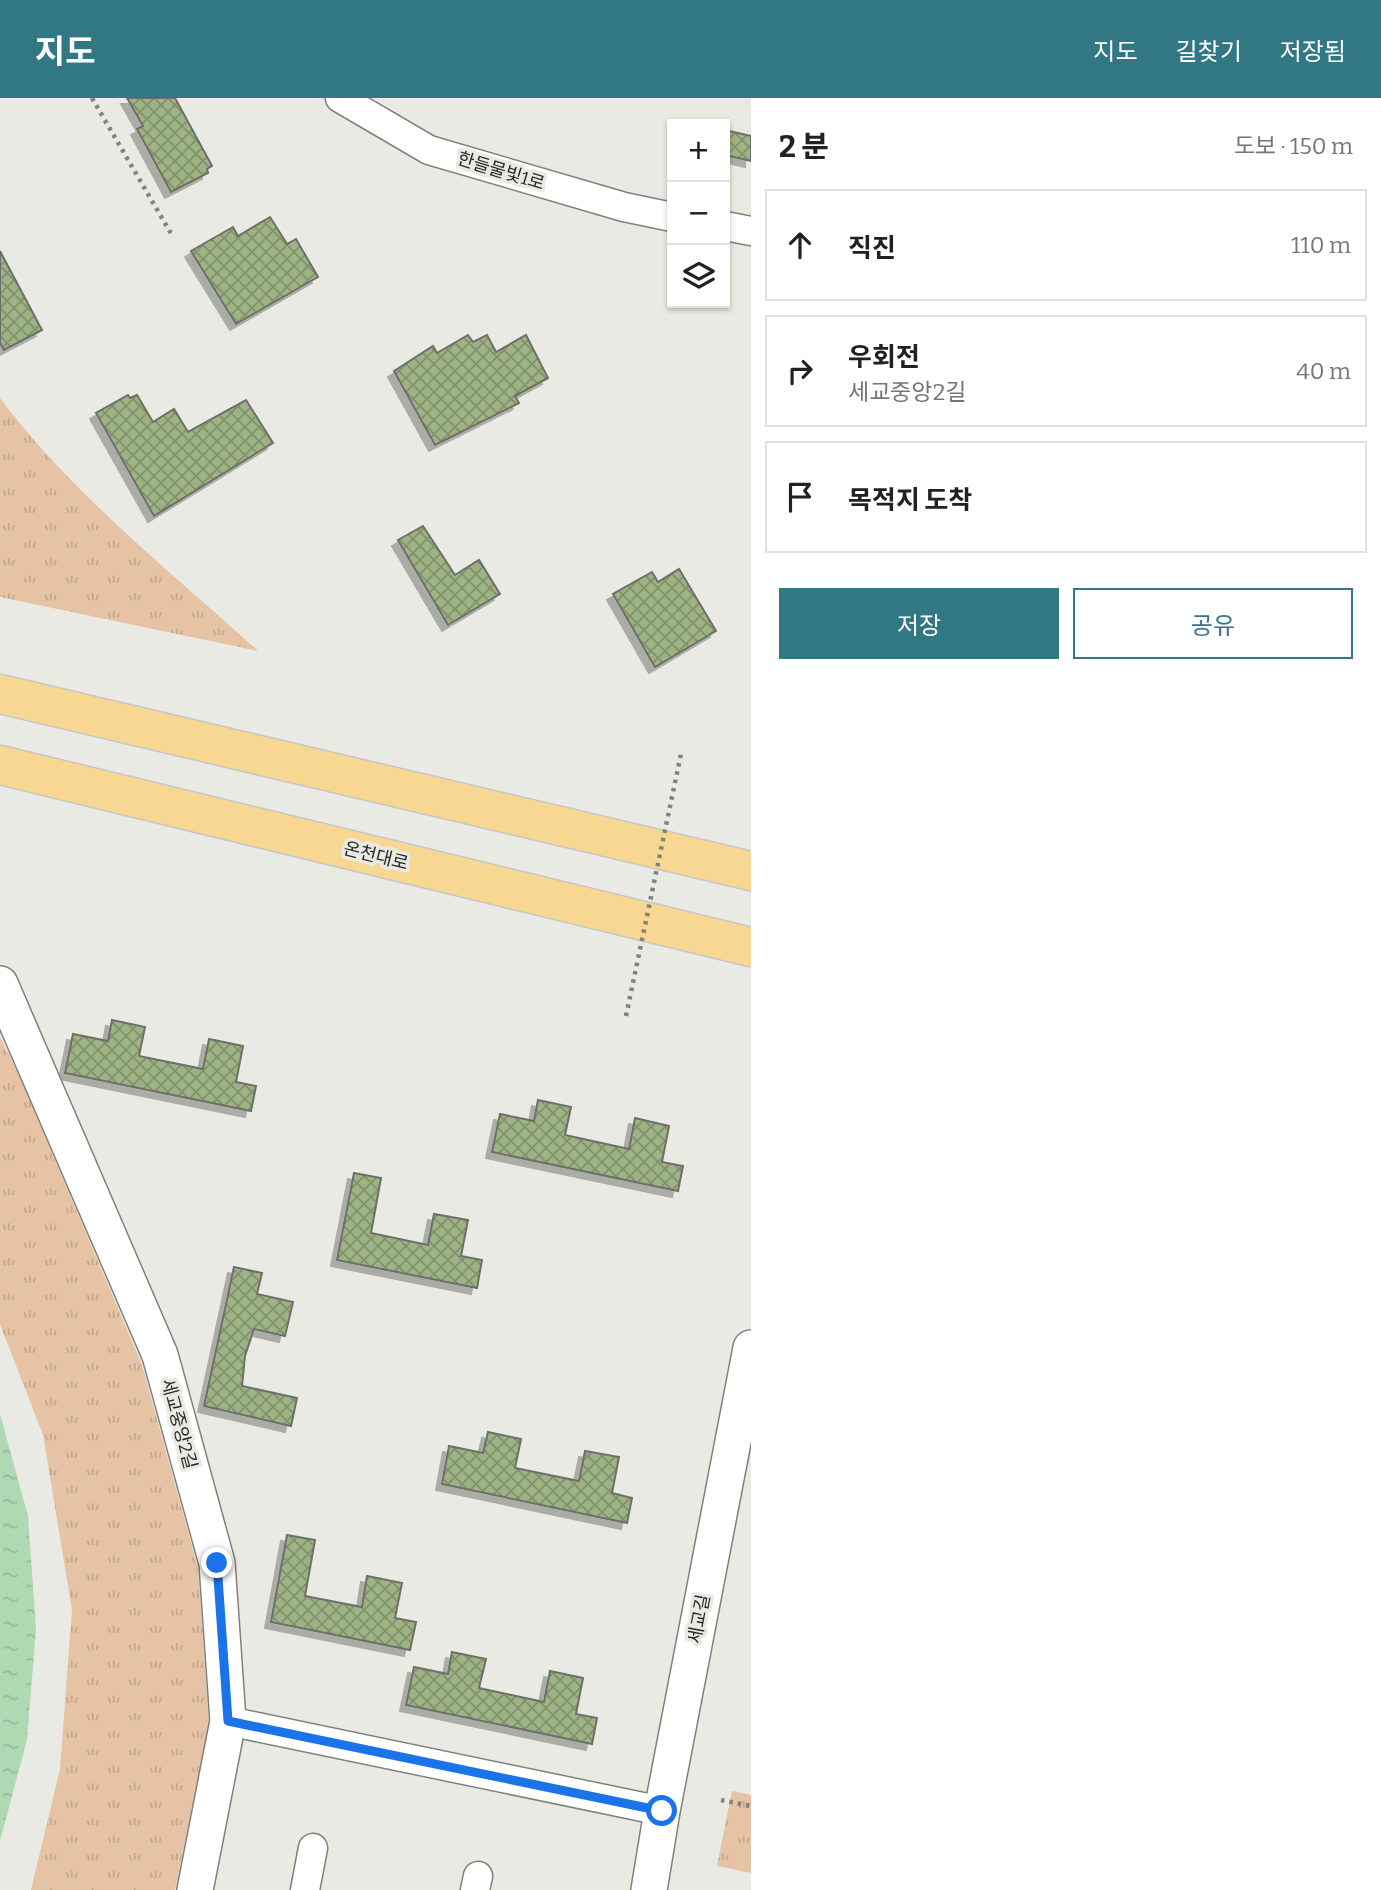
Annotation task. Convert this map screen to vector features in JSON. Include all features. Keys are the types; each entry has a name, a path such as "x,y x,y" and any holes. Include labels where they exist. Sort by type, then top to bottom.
{"highway":[{"path":"0,694 745,867"},
{"name":"온천대로","path":"0,765 747,951"},
{"path":"0,786 43,775"}],"street":[{"name":"한들물빛1로","path":"340,98 429,149 624,207 667,216"},
{"path":"730,227 751,231"},
{"name":"세교중앙2길","path":"0,984 160,1355 217,1563 228,1721 195,1890"},
{"name":"세교길","path":"649,1890 751,1348"},
{"path":"228,1721 662,1811"},
{"path":"305,1890 313,1848"}],"path":[{"path":"92,98 173,237"},
{"path":"626,1016 681,754"},
{"path":"721,1800 751,1806"}],"green space":[{"path":"0,398 58,467 90,499 258,651 0,597"},
{"path":"0,1037 18,1073 142,1365 198,1568 209,1723 175,1890 31,1890 60,1769 72,1610 43,1435 0,1324"},
{"path":"732,1791 751,1795 751,1873 717,1866"}],"water":[{"path":"0,1414 28,1516 36,1629 27,1740 0,1841"}],"building":[{"path":"127,98 175,98 212,166 207,169 208,173 171,192 137,129 143,126"},
{"path":"730,131 751,136 751,161 730,156"},
{"path":"270,217 287,244 296,239 318,277 236,324 191,251 233,227 238,236"},
{"path":"0,251 42,330 4,350 0,343"},
{"path":"468,335 473,342 487,335 496,352 526,335 548,378 515,396 519,403 435,445 394,371 433,346 437,353"},
{"path":"128,395 130,398 137,395 153,422 174,409 188,432 246,400 273,443 154,516 96,413"},
{"path":"423,526 455,575 479,560 500,594 448,625 398,540"},
{"path":"679,569 716,631 655,667 613,594 652,572 658,582"},
{"path":"112,1020 145,1027 139,1056 203,1069 209,1039 243,1046 236,1082 256,1086 251,1111 65,1073 73,1034 108,1041"},
{"path":"538,1100 571,1107 565,1135 629,1149 635,1118 669,1126 662,1162 683,1166 678,1191 492,1152 500,1114 534,1121"},
{"path":"354,1173 381,1178 371,1233 428,1245 434,1214 468,1220 461,1256 482,1260 477,1288 337,1260"},
{"path":"234,1267 262,1273 257,1294 293,1302 285,1336 254,1329 245,1356 242,1386 297,1398 291,1426 204,1406"},
{"path":"488,1432 521,1439 515,1468 579,1481 585,1451 619,1457 612,1493 632,1498 627,1523 442,1484 449,1446 483,1453"},
{"path":"287,1535 315,1540 305,1596 362,1607 367,1576 402,1583 395,1618 416,1622 410,1650 271,1622"},
{"path":"452,1652 486,1659 479,1688 544,1702 550,1671 583,1678 576,1714 597,1718 592,1744 406,1705 414,1667 448,1674"}],"route":[{"path":"217,1563 228,1721 662,1811"}]}
